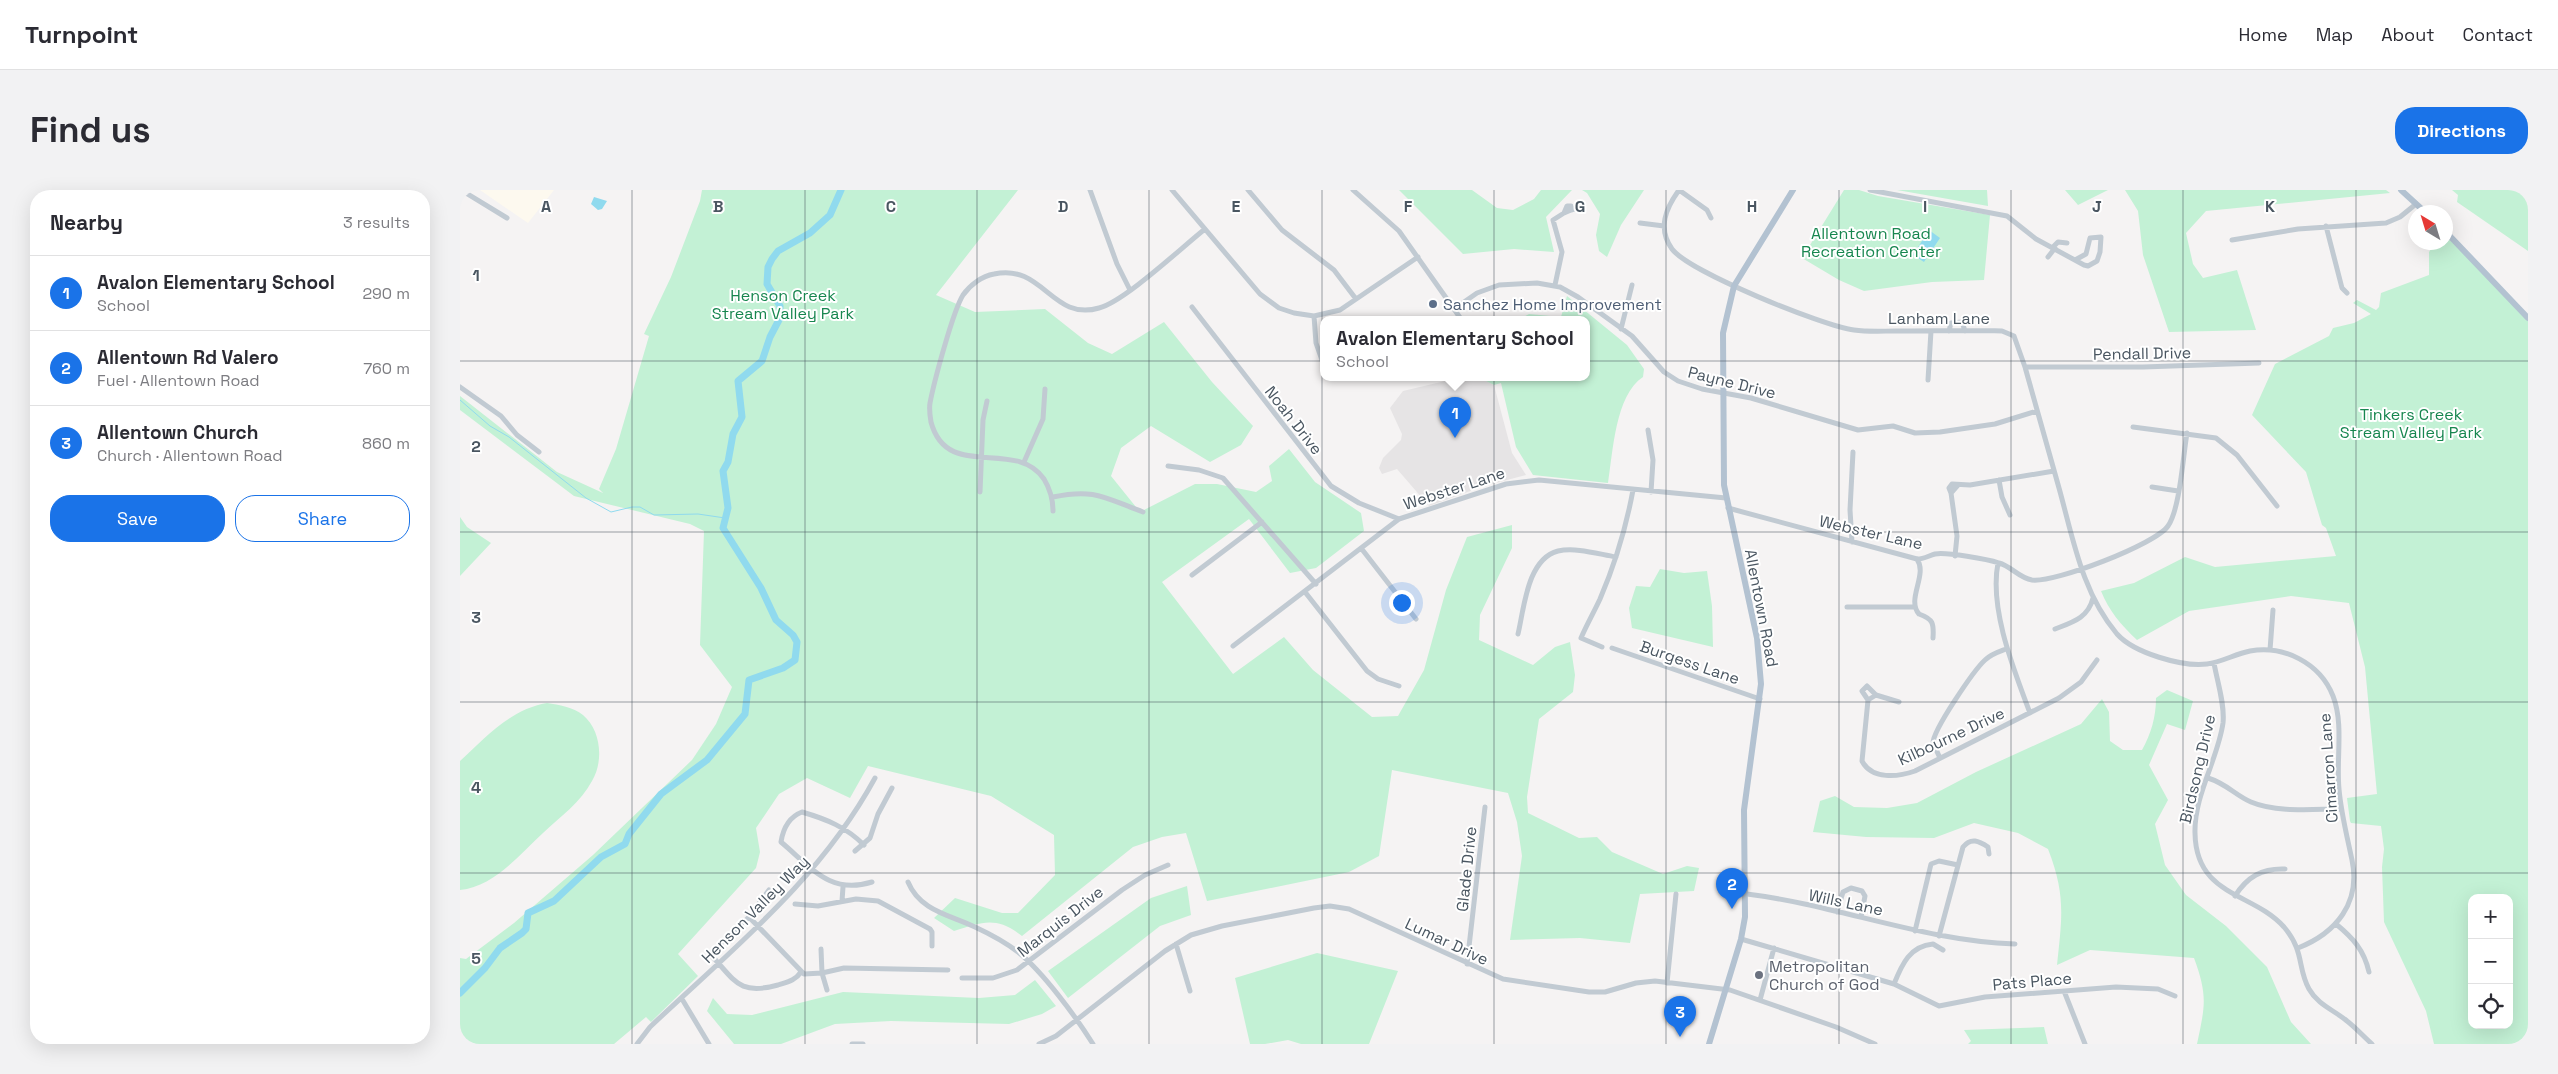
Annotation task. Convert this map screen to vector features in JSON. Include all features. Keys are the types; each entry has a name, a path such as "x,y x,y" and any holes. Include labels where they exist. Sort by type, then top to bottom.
{"main road":[{"name":"Allentown Road","path":"1709,1044 1741,939 1747,894 1744,810 1760,699 1760,665 1756,638 1727,508 1722,460 1723,333 1734,286 1793,190"},
{"path":"2401,190 2416,204"},
{"path":"2453,239 2528,318"}],"street":[{"path":"461,190 507,218"},
{"path":"1090,190 1117,264 1130,290"},
{"path":"1172,190 1266,299 1285,310 1314,316 1340,310 1418,257"},
{"path":"1248,190 1282,230 1334,270 1356,299"},
{"path":"1353,190 1399,231 1460,316"},
{"path":"1640,224 1664,226 1666,210 1679,190 1706,210 1711,218"},
{"path":"1870,190 2006,216 2026,232 2075,260 2088,266 2094,264 2100,252 2100,237 2090,238 2086,254 2075,260"},
{"path":"2232,240 2326,226 2386,223 2400,217 2416,204"},
{"path":"1555,285 1562,252 1553,220 1564,214 1568,205 1572,206 1571,210 1578,208"},
{"name":"Lanham Lane","path":"1664,226 1667,239 1676,253 1700,270 1734,286 1849,330 2002,330 2011,334 2016,339 2025,367 2081,570 2094,599 2113,629"},
{"path":"2326,226 2342,288 2347,293"},
{"path":"1053,511 1053,497 1042,476 1024,462 1003,457 966,457 946,445 933,428 930,411 956,312 965,293 981,279 992,274 1005,272 1019,273 1031,278 1059,301 1079,310 1099,308 1110,304 1130,290 1205,229"},
{"path":"2048,256 2058,242 2068,243"},
{"name":"Payne Drive","path":"1454,309 1477,293 1493,287 1522,283 1555,285 1569,291 1632,336 1660,368 1672,378 1692,386 1722,391 1858,430 1893,426 1915,434 1940,432 1995,424 2037,411"},
{"path":"1621,329 1632,285"},
{"name":"Noah Drive","path":"1192,307 1331,486 1353,500 1399,519"},
{"path":"1314,316 1316,343 1320,354"},
{"path":"1949,331 1951,323 1955,321 1962,322 1965,331"},
{"path":"1928,380 1931,331"},
{"name":"Pendall Drive","path":"2025,367 2143,367 2259,363"},
{"path":"460,387 501,416 539,452"},
{"path":"1024,462 1043,419 1046,389"},
{"path":"980,492 983,420 987,401"},
{"path":"2133,427 2216,438 2237,455 2277,506"},
{"path":"1648,430 1653,460 1651,492"},
{"name":"Webster Lane","path":"1727,508 1917,559 1936,554 1998,562 2034,580 2051,579 2081,570 2147,542 2168,527 2174,512 2187,433"},
{"path":"1852,542 1850,510 1853,452"},
{"path":"1168,466 1191,468 1224,478 1316,584"},
{"path":"1954,556 1957,536 1952,493 1958,485 2054,471"},
{"name":"Webster Lane","path":"1233,646 1399,519 1518,481 1539,480 1726,498"},
{"path":"1999,480 2002,497 2010,515"},
{"path":"2152,486 2178,492"},
{"path":"1602,647 1581,638 1600,599 1616,557 1627,525 1633,490"},
{"path":"1053,497 1081,492 1094,493 1143,512"},
{"path":"1192,575 1262,522"},
{"path":"1361,548 1416,619"},
{"path":"1518,634 1534,574 1545,558 1556,552 1570,550 1616,557"},
{"path":"1917,559 1920,567 1914,608 1919,614 1932,621 1933,638"},
{"path":"1998,562 1996,578 2006,649 2030,713"},
{"path":"1305,592 1367,671 1378,679 1399,686"},
{"path":"2055,630 2084,617 2091,608 2094,599"},
{"path":"1848,607 1914,608"},
{"path":"2270,650 2273,610"},
{"name":"Cimarron Lane","path":"2113,629 2127,644 2148,653 2188,663 2214,663 2246,652 2270,650 2287,654 2305,663 2320,676 2332,693 2337,716 2341,809 2354,868 2353,887 2349,904 2336,924"},
{"name":"Burgess Lane","path":"1612,648 1760,699"},
{"path":"1940,758 1933,743 1937,728 1982,663 1992,654 2006,649"},
{"name":"Kilbourne Drive","path":"1899,702 1876,695 1869,686 1866,686 1862,691 1868,700 1861,758 1868,770 1878,774 1897,775 1915,771 2054,702 2075,687 2097,660"},
{"name":"Birdsong Drive","path":"2214,663 2223,719 2197,814 2195,840 2201,859 2210,874 2222,888 2277,920 2298,948 2306,981 2313,994 2321,1003 2346,1020 2372,1044"},
{"path":"1868,700 1876,695"},
{"name":"Henson Valley Way","path":"637,1044 650,1027 720,964 814,870 845,829 875,778"},
{"path":"2208,778 2225,784 2244,799 2258,805 2314,811 2341,809"},
{"path":"855,851 870,838 878,814 892,788"},
{"name":"Glade Drive","path":"1467,964 1485,807"},
{"path":"864,845 845,829 831,821 802,812 797,814 782,830 781,842 830,881 843,887 872,882"},
{"path":"1939,936 1963,847 1970,841 1986,846 1989,854"},
{"path":"1915,931 1931,864 1935,861 1958,865"},
{"name":"Marquis Drive","path":"962,978 999,977 1029,962 1122,890 1146,874 1168,865"},
{"path":"2235,896 2244,882 2254,875 2272,869 2285,869"},
{"path":"908,882 913,892 933,909 992,935 1029,962 1093,1044"},
{"path":"842,901 843,887"},
{"path":"1837,912 1843,892 1855,888 1862,891 1865,896 1861,917"},
{"path":"769,890 749,917 710,954 740,985 752,990 792,981 801,972"},
{"path":"1667,982 1676,894"},
{"name":"Wills Lane","path":"1747,894 1861,917 1939,936 2015,944"},
{"path":"795,904 818,906 842,901 869,900 888,905 930,929 932,932 932,946"},
{"name":"Lumar Drive","path":"1039,1044 1050,1039 1076,1021 1176,944 1191,935 1222,926 1314,908 1335,906 1349,909 1503,979 1589,992 1605,992 1641,982 1667,982 1725,990 1760,1000 1854,1034 1875,1044"},
{"path":"749,917 801,972 811,975 844,968 948,970"},
{"path":"2298,948 2319,938 2336,924 2360,948 2369,972"},
{"name":"Pats Place","path":"1741,939 1894,984 1926,1001 1944,1006 1985,997 2128,987 2165,990 2175,996"},
{"path":"1176,944 1190,991"},
{"path":"1894,984 1905,960 1911,953 1929,945 1936,945 1943,950"},
{"path":"1760,1000 1774,948"},
{"path":"821,949 822,973 827,990"},
{"path":"2064,991 2085,1044"},
{"path":"682,998 709,1044"},
{"path":"852,1044 864,1044"}],"shaded area":[{"path":"480,190 554,190 528,223"},
{"path":"1445,381 1486,381 1494,385 1512,453 1526,475 1484,486 1429,506 1397,469 1382,474 1379,468 1383,458 1401,440 1402,434 1390,408 1403,391"}],"green space":[{"name":"Henson Creek Stream Valley Park","path":"702,190 1018,190 936,295 975,312 1045,309 1088,343 1112,354 1164,322 1212,382 1253,426 1241,445 1210,462 1151,426 1121,448 1111,476 1140,512 1195,484 1217,484 1256,492 1272,481 1269,466 1289,449 1315,482 1361,513 1364,531 1316,568 1290,573 1249,519 1162,582 1233,674 1284,637 1313,670 1372,717 1398,716 1424,670 1446,590 1467,537 1512,525 1512,548 1480,615 1479,640 1533,665 1555,647 1570,642 1575,675 1573,692 1539,719 1527,797 1528,813 1579,838 1597,837 1612,852 1663,874 1687,866 1699,868 1694,891 1640,894 1630,943 1580,938 1510,940 1522,856 1517,822 1508,793 1392,770 1379,856 1349,872 1207,901 1186,833 1162,837 1133,847 1022,936 997,923 981,923 954,931 934,918 955,898 1002,913 1018,913 1055,875 1054,835 991,796 868,766 850,798 807,778 779,794 756,828 760,852 756,868 678,954 698,976 651,1022 646,1017 614,1044 460,1044 460,958 466,959 514,923 593,855 692,760 716,724 732,687 700,645 704,531 690,524 574,496 460,410 460,396 557,472 603,493 599,489 616,449 649,336 644,334 671,277 700,201"},
{"path":"1399,190 1472,190 1497,208 1513,210 1534,199 1541,190 1572,190 1546,217 1554,252 1514,249 1463,254"},
{"path":"1582,190 1644,190 1621,225 1607,257 1599,251 1596,235 1600,214 1587,193"},
{"name":"Allentown Road Recreation Center","path":"1844,190 1859,190 1878,196 1990,215 1984,280 1932,282 1864,291 1839,280 1802,258"},
{"path":"1897,190 1987,190 1988,206"},
{"path":"2065,190 2108,190 2078,205"},
{"path":"2125,190 2386,190 2390,193 2206,211 2186,233 2193,264 2203,278 2237,270 2256,330 2169,332 2143,255 2138,211"},
{"path":"2452,190 2528,190 2528,251 2457,202 2458,195"},
{"name":"Tinkers Creek Stream Valley Park","path":"2453,243 2528,320 2528,1044 2434,1044 2426,1011 2384,922 2382,867 2384,849 2381,826 2351,823 2347,798 2377,794 2365,667 2349,603 2291,596 2189,611 2137,640 2116,617 2101,591 2134,583 2185,557 2215,567 2336,556 2326,528 2322,525 2306,472 2252,415 2275,364 2329,336 2333,328 2354,323 2371,314 2353,303 2357,300 2376,310 2379,307 2381,293 2429,275 2430,250 2453,250"},
{"path":"1567,296 1627,345 1644,369 1643,377 1634,385 1626,397 1621,411 1614,441 1608,483 1533,475 1516,447 1501,383 1494,385 1486,381 1590,381 1590,316 1561,316"},
{"path":"1529,314 1550,316 1525,316"},
{"path":"460,517 467,527 491,543 460,576"},
{"path":"1660,569 1684,573 1707,571 1712,606 1713,647 1632,628 1629,608 1636,586 1650,587"},
{"path":"2167,690 2193,701 2185,730 2167,724 2149,765 2168,800 2155,824 2165,865 2186,895 2226,926 2267,967 2291,1022 2311,1044 2197,1044 2204,1001 2202,982 2194,958 2090,950 2057,965 2061,906 2054,865 2048,849 2018,833 1974,823 1934,838 1866,837 1813,832 1820,801 1835,796 1854,807 1887,808 1917,803 1976,772 2081,724 2102,699 2109,712 2110,741 2123,750 2142,750 2152,725 2156,698"},
{"path":"547,703 575,710 589,721 594,729 599,746 596,773 587,789 576,802 505,869 484,883 460,890 460,761 500,725 522,711"},
{"path":"1187,886 1191,915 1160,926 1068,998 1048,971 1151,898"},
{"path":"1317,953 1398,971 1369,1044 1301,1044 1288,1040 1265,1044 1250,1044 1235,978"},
{"path":"1035,980 1056,1006 1042,1014 1009,1024 891,1021 835,1024 781,1044 734,1044 707,1011 713,998 727,1014 752,1015 843,992 979,998 1015,995"},
{"path":"2044,1027 2048,1044 1968,1044 1971,1041 1964,1030"}],"water":[{"path":"594,197 607,201 602,209 598,210 591,204"},
{"path":"1929,230 1940,238 1924,262 1913,255"}],"waterway":[{"path":"460,993 485,968 500,948 526,929 528,913 554,901 601,857 625,844 629,834 661,794 707,760 745,714 749,680 783,668 795,660 797,642 793,635 776,620 761,588 723,528 728,508 723,471 728,462 733,434 742,417 738,381 762,361 770,337 780,318 780,306 767,284 768,267 778,251 810,233 830,215 841,190"},
{"path":"460,400 490,426 509,437 586,498 611,512 640,507 654,515 698,514 725,518"}],"place":[{"name":"Sanchez Home Improvement","path":"1433,304"},
{"name":"Avalon Elementary School","path":"1455,438"},
{"name":"Allentown Rd Valero","path":"1732,909"},
{"name":"Metropolitan Church of God","path":"1759,975"},
{"name":"Allentown Church","path":"1680,1037"}]}
